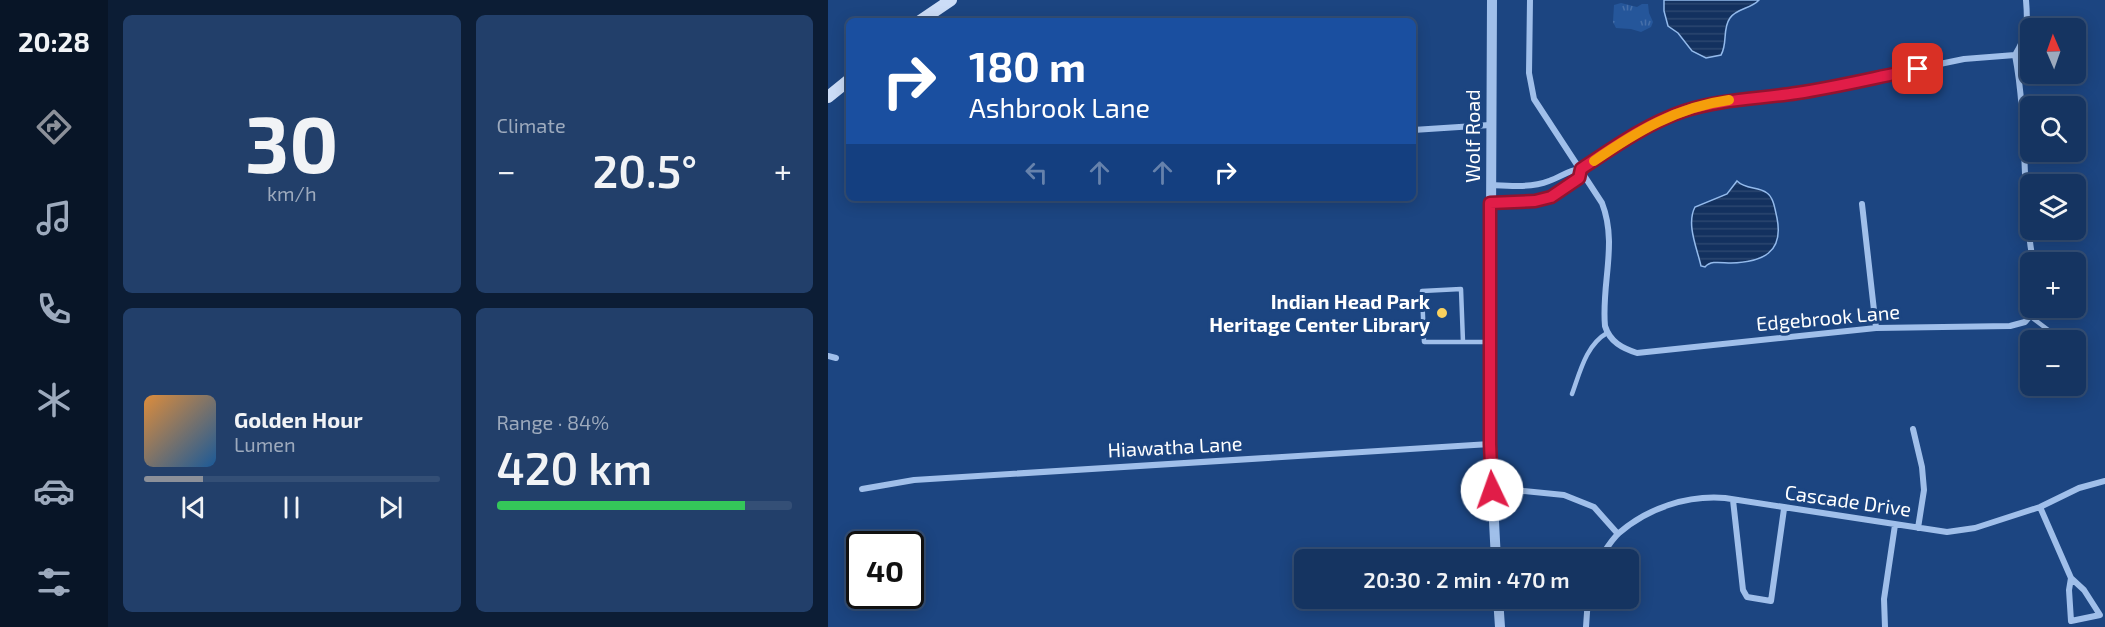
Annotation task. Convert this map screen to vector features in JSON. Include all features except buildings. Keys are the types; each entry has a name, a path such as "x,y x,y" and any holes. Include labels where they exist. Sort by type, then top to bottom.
{"main road":[{"path":"924,18 951,0"},
{"path":"828,97 846,82"}],"street":[{"name":"Wolf Road","path":"1492,0 1490,444 1495,549"},
{"path":"1530,0 1529,73 1534,99 1602,203 1609,225 1604,318 1607,333"},
{"path":"2026,0 2027,30 2024,42 2015,55 2021,89 2026,216 2031,252"},
{"path":"1490,185 1524,186 1548,182 1569,170 1581,169 1650,124 1701,106 1725,101 1799,93 1964,59 2015,55"},
{"path":"1416,130 1490,125"},
{"path":"1490,203 1535,201 1551,197 1579,178 1581,169"},
{"path":"1862,204 1876,328"},
{"name":"Edgebrook Lane","path":"1607,333 1619,347 1637,353 1876,328 2010,326 2025,322 2030,318"},
{"path":"828,356 836,358"},
{"path":"1913,429 1922,467 1924,490 1918,528"},
{"name":"Hiawatha Lane","path":"862,489 914,480 1490,444"},
{"name":"Cascade Drive","path":"1607,549 1618,534 1650,513 1678,502 1701,498 1733,500 1947,532 1976,528 2040,507 2079,488 2105,481"},
{"path":"1523,491 1564,495 1594,507 1618,534"},
{"path":"1733,500 1743,590 1747,597 1771,601 1784,509"},
{"path":"2040,507 2071,578 2084,590 2100,615 2070,621 2071,578"},
{"path":"1885,627 1884,599 1895,525"},
{"path":"1499,609 1500,627"},
{"path":"1586,627 1587,609"}],"lane":[{"path":"1463,342 1461,289 1422,291 1424,342 1463,342 1491,342"},
{"path":"2032,318 2048,330"},
{"path":"1572,394 1585,358 1598,338 1607,333"}],"green space":[{"path":"1621,3 1637,7 1648,4 1653,22 1651,27 1641,32 1616,28 1613,22 1614,5"}],"shaded area":[{"path":"1664,0 1759,0 1730,18 1721,55 1706,58 1692,51 1678,33 1668,26"},
{"path":"1737,181 1744,186 1767,193 1771,198 1777,218 1777,240 1774,247 1761,258 1701,266 1692,228 1695,207 1727,194"}],"slow traffic":[{"path":"1594,161 1650,124 1701,106 1729,100"}],"place":[{"name":"Indian Head Park Heritage Center Library","path":"1442,313"}],"route":[{"path":"1492,490 1490,203 1535,201 1551,197 1579,178 1581,169 1633,134 1650,124 1701,106 1725,101 1799,93 1918,69"}]}
